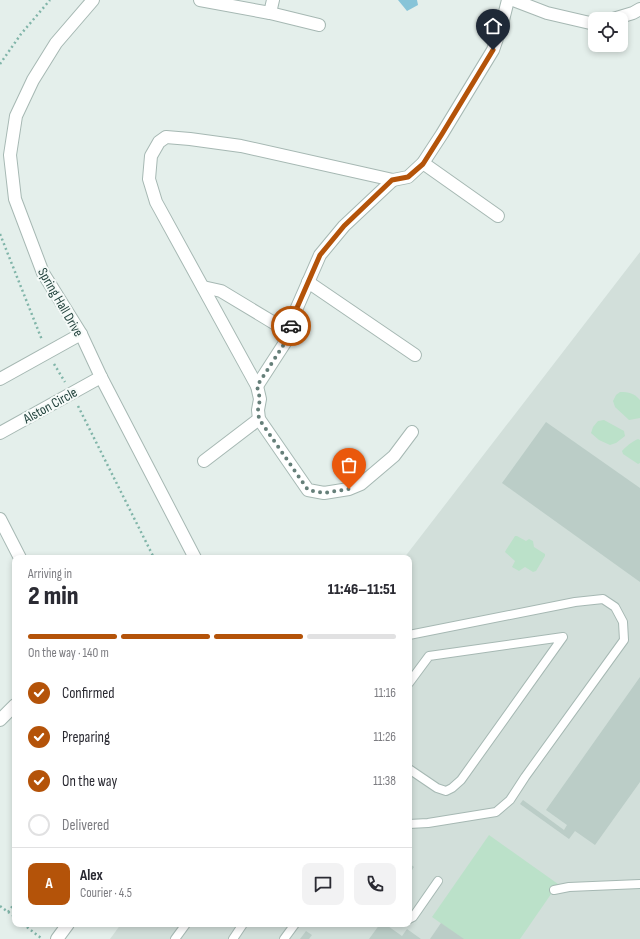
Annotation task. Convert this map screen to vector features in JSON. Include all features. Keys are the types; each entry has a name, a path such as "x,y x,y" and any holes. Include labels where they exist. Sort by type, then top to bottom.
{"street":[{"name":"Spring Hall Drive","path":"93,0 56,43 33,80 16,116 10,155 15,199 43,273 81,334 100,377 193,555"},
{"path":"200,0 270,13 319,25"},
{"path":"270,13 273,0"},
{"path":"412,432 394,456 361,484 349,489 324,493 308,490 259,419 258,410 260,399 257,386 156,202 149,179 151,156 159,142 166,138 190,139 241,146 392,180 408,177 423,164 493,50 508,0"},
{"path":"513,0 548,13 588,23"},
{"path":"628,14 640,9"},
{"path":"423,164 498,216"},
{"path":"257,386 288,338 296,310 320,255 344,226 392,180"},
{"path":"308,282 415,355"},
{"path":"203,287 221,291 289,332"},
{"path":"0,379 81,334"},
{"name":"Alston Circle","path":"0,433 100,377"},
{"path":"204,461 259,419"},
{"path":"0,519 18,555"},
{"path":"0,720 12,708"},
{"path":"57,939 66,927"}],"lane":[{"path":"412,634 575,602 602,599 615,607 623,622 624,640 510,800 496,812 428,823 412,824"},
{"path":"412,679 429,656 562,637 461,780 446,791 437,788 412,773"},
{"path":"412,918 438,881"},
{"path":"554,890 569,887 640,884"},
{"path":"175,939 184,927"},
{"path":"233,939 241,927"},
{"path":"284,939 293,927"}],"path":[{"path":"0,64 21,34 50,0"},
{"path":"0,906 12,915"},
{"path":"8,912 12,906"},
{"path":"27,927 41,938"}],"shaded area":[{"path":"640,252 640,939 110,939 119,927 412,927 412,555 406,555"}],"green space":[{"path":"620,392 631,393 640,400 640,418 629,420 615,407 613,401 616,395"},
{"path":"604,420 624,431 625,436 616,443 610,445 599,440 591,433 593,427 598,421"},
{"path":"638,439 640,440 640,463 638,464 623,454 622,451 629,444"},
{"path":"515,536 526,541 529,539 533,541 534,547 545,554 536,571 533,572 525,567 519,571 512,567 515,561 505,552"},
{"path":"489,835 558,884 520,939 463,939 432,917"}],"water":[{"path":"398,0 417,0 418,5 407,11"}],"building":[{"path":"546,422 640,488 640,582 502,483"},
{"path":"640,677 640,782 595,845 575,831 569,839 520,804 523,800 564,830 567,825 546,810"},
{"path":"441,923 464,939 430,939"},
{"path":"378,927 389,927 402,936 407,929 421,939 369,939"},
{"path":"306,931 312,935 309,939 300,939"}],"way so far":[{"path":"291,326 288,338 257,386 260,399 258,410 259,419 308,490 324,493 349,489"}],"route":[{"path":"291,326 296,310 320,255 344,226 392,180 408,177 423,164 493,50"}]}
